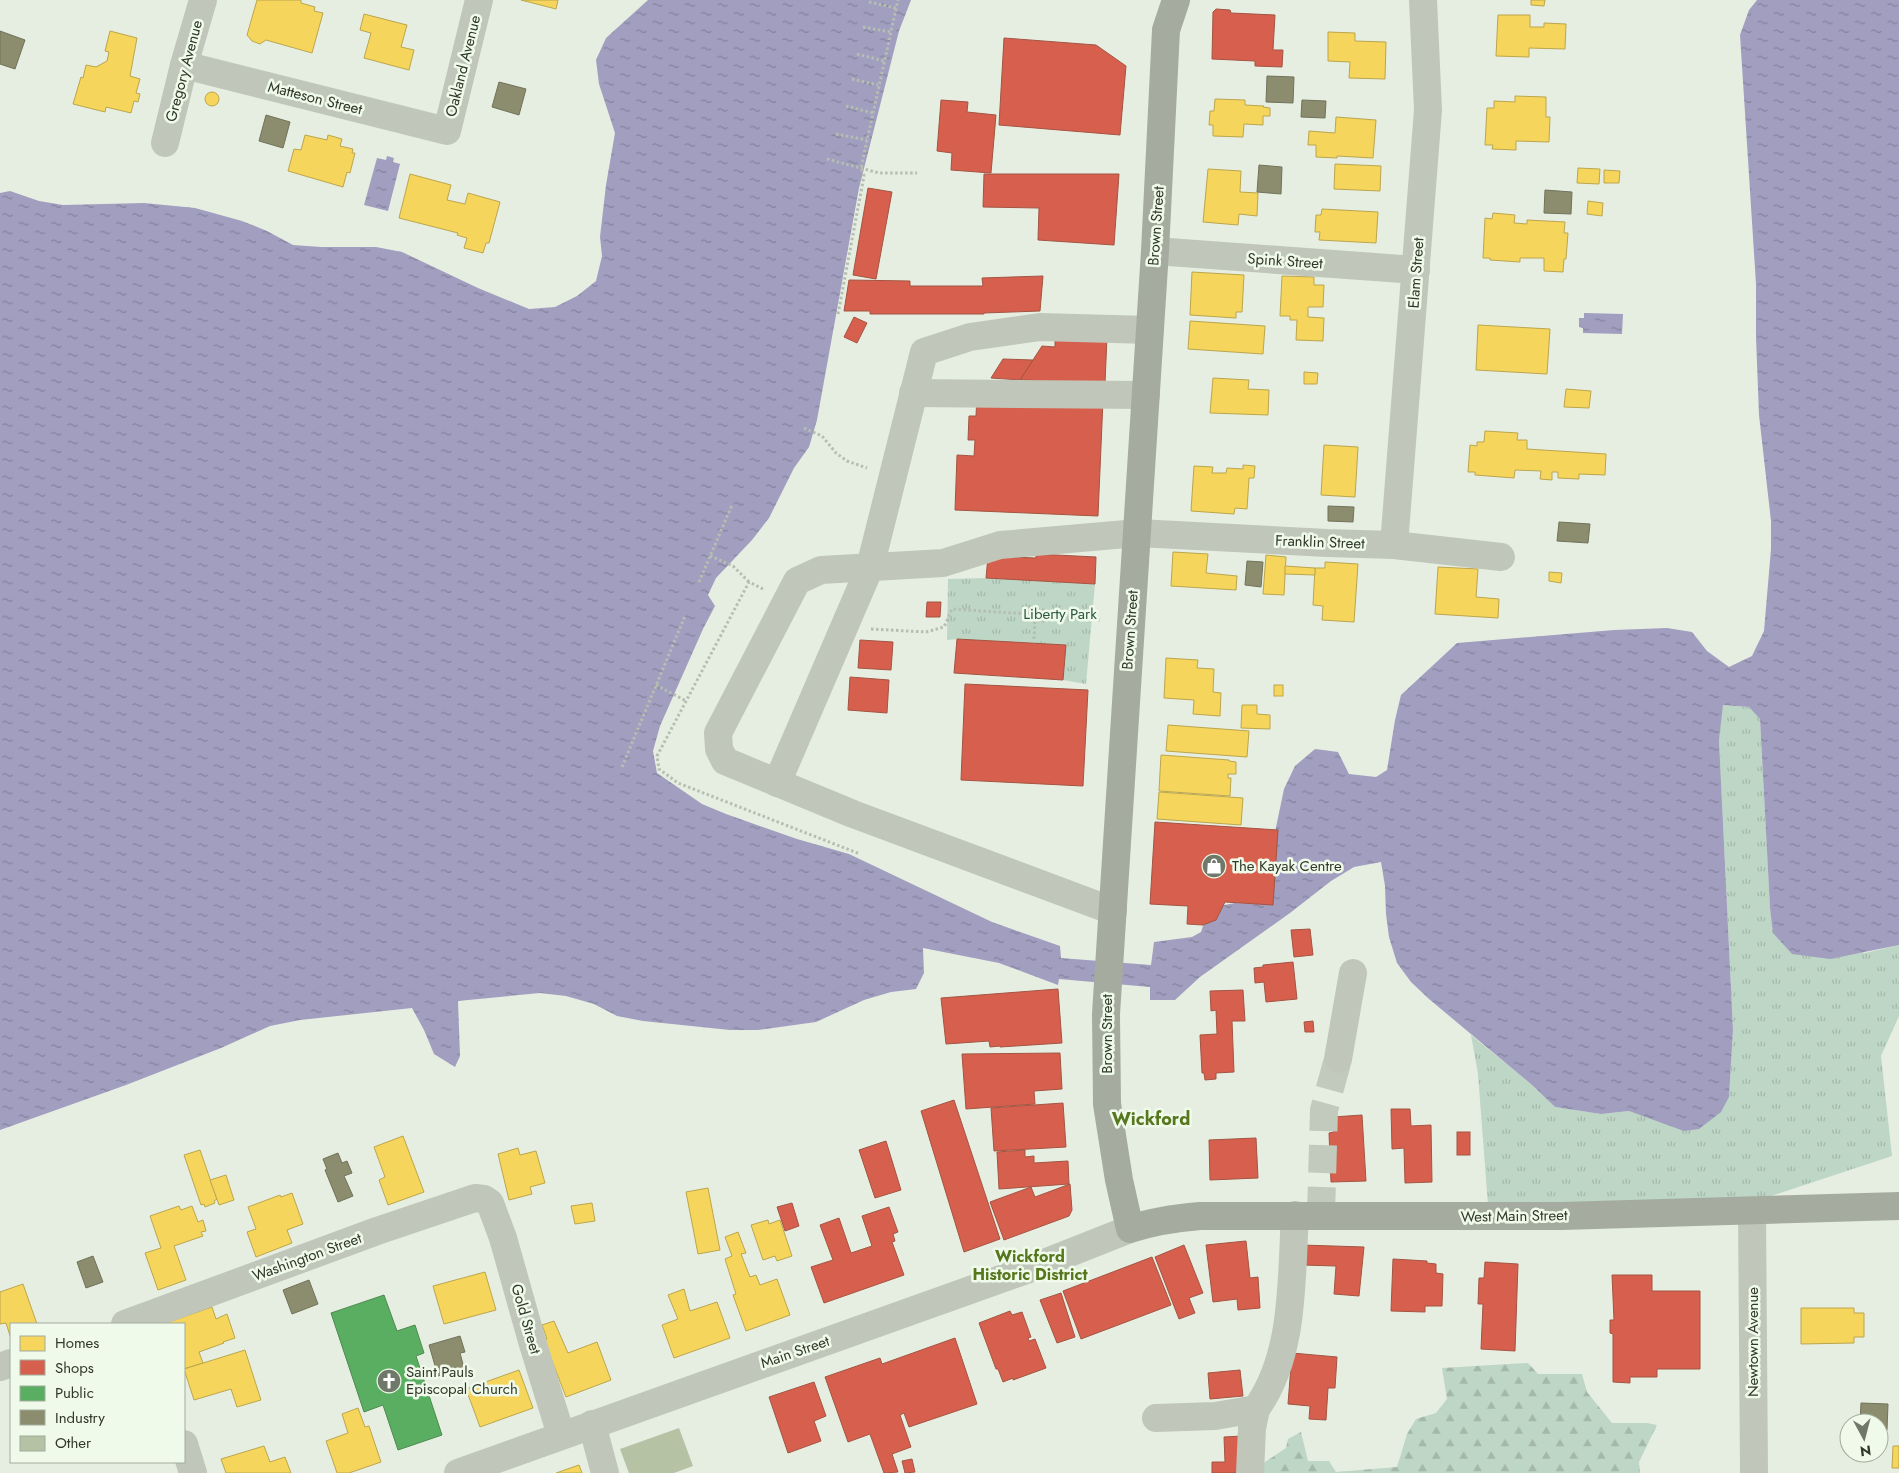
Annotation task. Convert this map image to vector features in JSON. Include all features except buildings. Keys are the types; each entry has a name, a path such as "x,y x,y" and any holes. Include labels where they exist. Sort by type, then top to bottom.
{"main road":[{"name":"Brown Street","path":"1130,1229 1119,1180 1107,1104 1107,985 1155,251 1166,30 1164,0"},
{"name":"West Main Street","path":"1130,1229 1170,1218 1295,1215 1461,1217 1899,1206"}],"street":[{"name":"Gregory Avenue","path":"165,143 202,0"},
{"name":"Oakland Avenue","path":"447,131 479,0"},
{"name":"Elam Street","path":"1394,545 1428,110 1423,0"},
{"name":"Matteson Street","path":"184,65 447,131"},
{"name":"Spink Street","path":"1155,251 1416,270"},
{"path":"1113,911 853,814 777,783 870,568 924,352 970,337 1040,327 1150,330"},
{"path":"913,393 1146,395"},
{"name":"Franklin Street","path":"777,783 725,761 719,749 718,733 797,581 821,570 943,563 1000,545 1138,533 1394,545 1502,557"},
{"path":"1338,1060 1353,973"},
{"name":"Washington Street","path":"137,1322 377,1231 475,1198 484,1199 490,1203"},
{"name":"Gold Street","path":"490,1203 503,1238 532,1341 562,1435"},
{"name":"Newtown Avenue","path":"1752,1210 1754,1473"},
{"path":"1250,1473 1252,1428 1256,1409 1266,1395 1286,1333 1295,1215"},
{"name":"Main Street","path":"458,1473 489,1468 562,1435 1012,1275 1130,1229"},
{"path":"1156,1418 1215,1416 1256,1409"},
{"path":"592,1424 605,1473"},
{"path":"185,1447 193,1473"}],"path":[{"path":"838,314 864,176 861,168 898,0"},
{"path":"869,2 896,8"},
{"path":"863,27 891,32"},
{"path":"857,54 884,61"},
{"path":"852,79 878,85"},
{"path":"846,106 873,113"},
{"path":"836,134 867,140"},
{"path":"827,159 879,173 917,172"},
{"path":"804,428 822,436 846,461 892,474"},
{"path":"699,582 732,505"},
{"path":"710,556 733,566 749,582"},
{"path":"1028,614 1028,608 1044,610 1044,616"},
{"path":"622,767 685,616"},
{"path":"1034,639 1035,620"},
{"path":"656,685 686,701"}],"green space":[{"name":"Liberty Park","path":"986,578 1095,584 1086,684 1063,680 1065,645 947,640 948,579"},
{"path":"1722,705 1749,707 1760,718 1770,908 1774,933 1865,953 1899,945 1899,1016 1881,1056 1892,1156 1750,1203 1488,1205 1478,1074 1471,1035 1532,1085 1555,1107 1601,1114 1629,1111 1651,1118 1729,1097 1733,1030 1719,740"},
{"path":"1528,1363 1538,1374 1582,1374 1587,1392 1612,1423 1647,1423 1657,1425 1639,1462 1640,1473 1261,1473 1262,1464 1286,1448 1288,1439 1301,1432 1308,1461 1329,1461 1336,1472 1397,1467 1407,1434 1416,1419 1436,1413 1447,1399 1442,1368"}],"water":[{"path":"648,0 911,0 899,31 859,188 817,420 809,447 794,468 769,518 752,540 716,578 708,595 715,606 660,726 653,751 657,773 702,804 797,839 849,854 992,922 1060,946 1061,958 1151,965 1154,942 1192,937 1201,932 1209,908 1235,903 1260,904 1284,789 1295,766 1315,749 1338,752 1349,774 1376,777 1387,770 1401,695 1457,643 1614,630 1667,628 1692,632 1707,651 1729,667 1752,656 1764,631 1771,549 1771,521 1759,415 1756,284 1740,35 1749,10 1757,0 1899,0 1899,945 1830,959 1792,954 1773,933 1760,719 1749,707 1723,705 1719,740 1733,1030 1729,1097 1721,1112 1699,1129 1684,1131 1629,1111 1601,1114 1555,1107 1532,1085 1429,999 1411,982 1397,963 1389,937 1381,862 1354,867 1331,881 1290,913 1200,977 1175,1000 1150,1000 1150,987 1059,979 1058,985 999,963 923,948 924,973 916,989 891,992 864,1000 816,1022 758,1030 730,1030 643,1021 617,1016 594,1004 566,996 540,993 458,1001 460,1056 455,1067 434,1054 412,1008 300,1020 270,1026 221,1048 126,1085 0,1130 0,193 10,191 39,201 63,205 144,203 195,208 242,221 267,231 293,245 376,247 402,252 478,288 529,309 555,307 577,296 596,281 602,256 600,237 615,133 599,84 596,60 606,38"},
{"path":"387,156 394,158 393,162 400,164 388,211 364,205 377,158 386,160"},
{"path":"1584,313 1623,314 1622,334 1583,333 1583,328 1579,327 1579,318 1584,318"}],"tunnel":[{"path":"1321,1215 1324,1110 1338,1059"}],"place":[{"name":"The Kayak Centre","path":"1214,866"},
{"name":"Saint Pauls Episcopal Church","path":"389,1381"}],"district":[{"name":"Wickford","path":"1151,1119"},
{"name":"Wickford Historic District","path":"1030,1265"}]}
